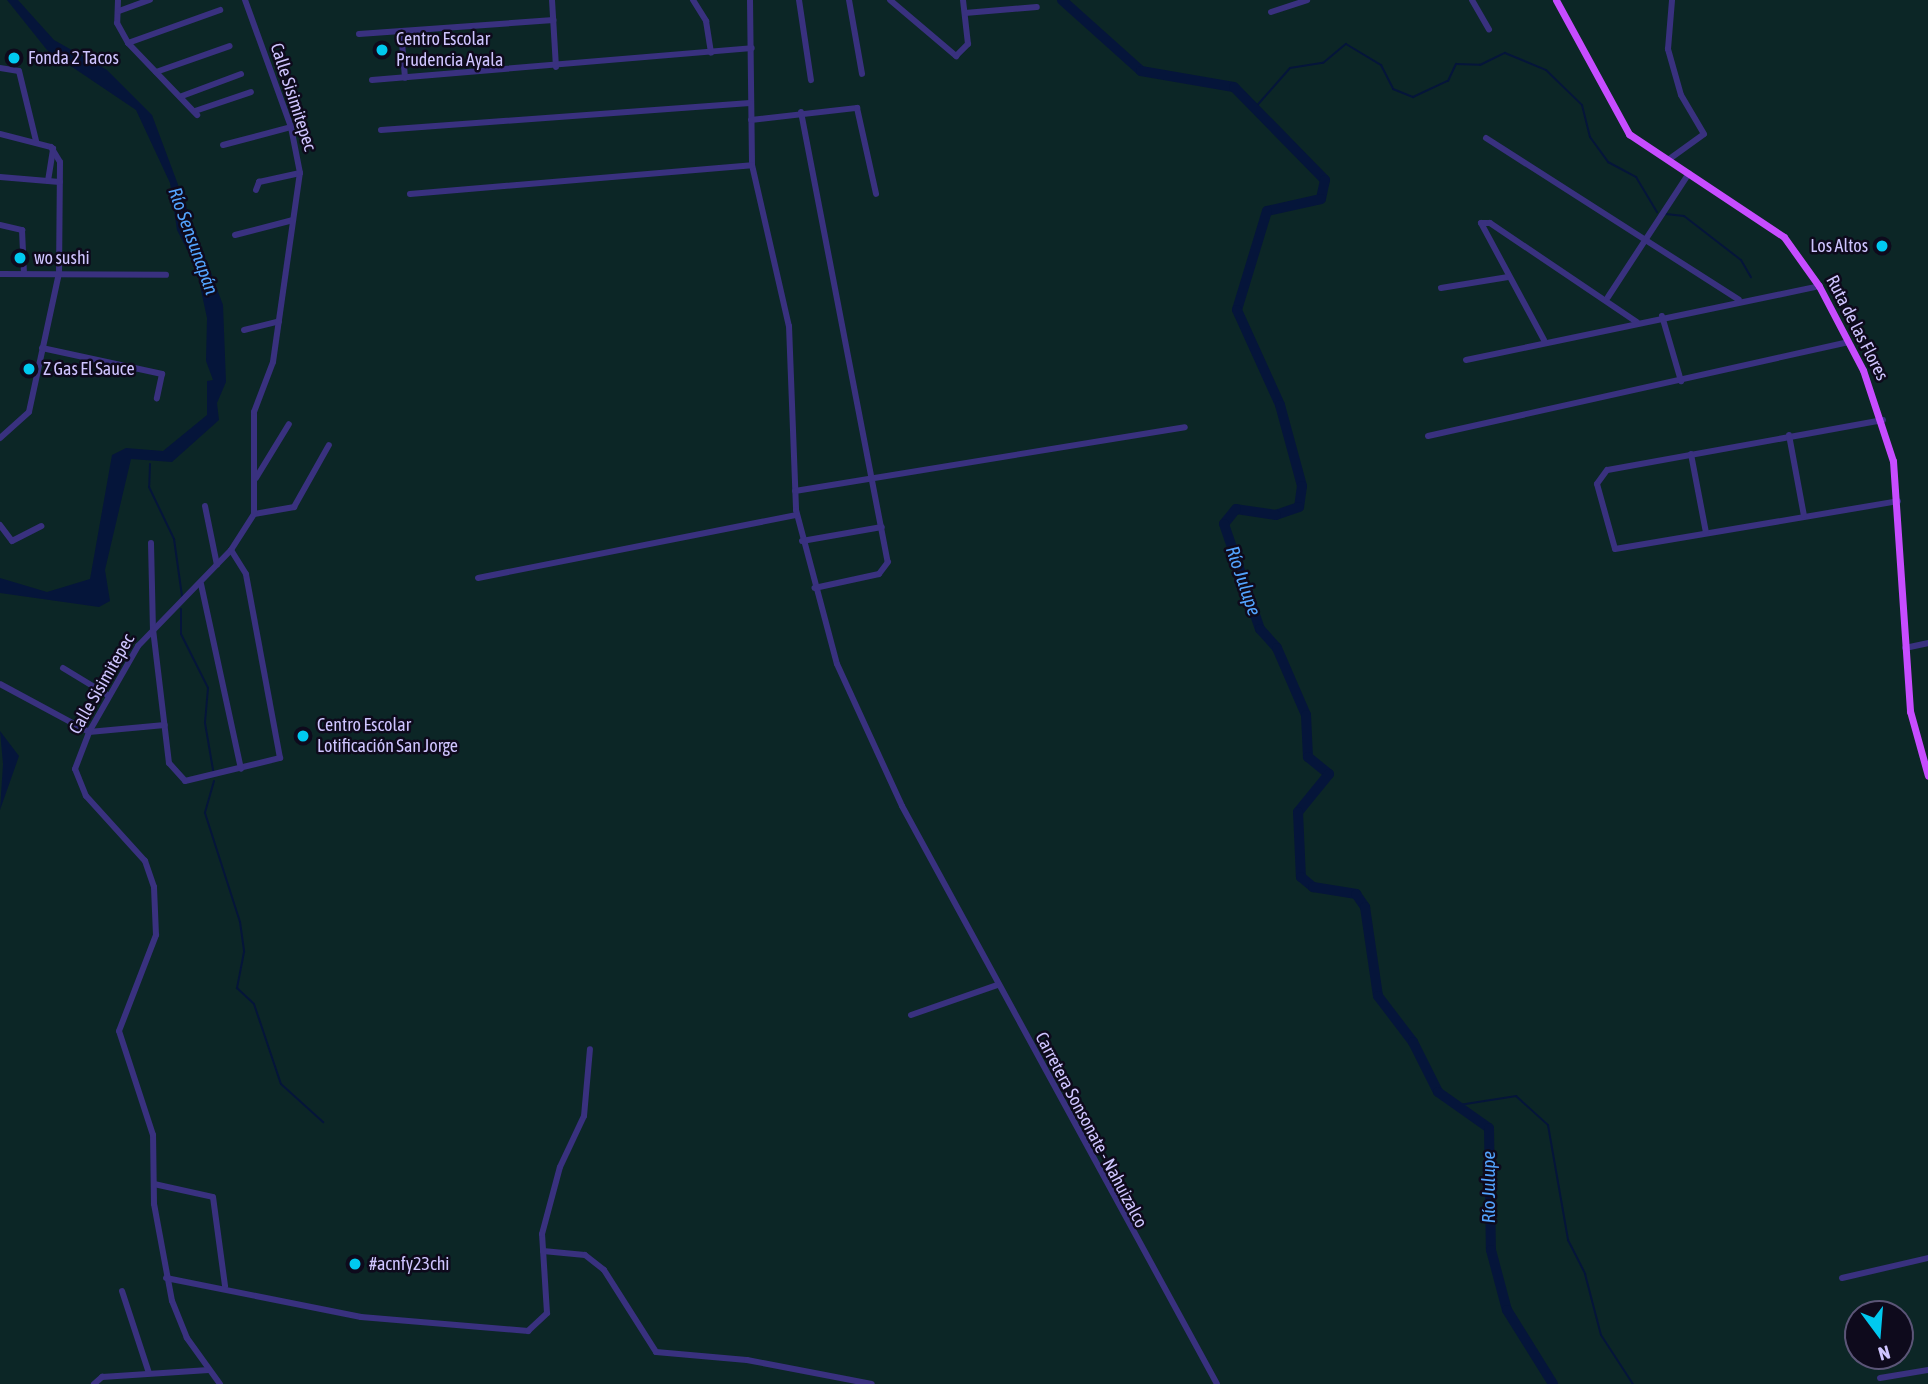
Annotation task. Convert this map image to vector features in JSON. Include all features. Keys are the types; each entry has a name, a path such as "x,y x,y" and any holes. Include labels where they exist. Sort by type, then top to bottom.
{"main road":[{"name":"Ruta de las Flores","path":"1556,0 1624,127 1668,160 1784,237 1819,286 1849,342 1883,420 1898,501 1905,648 1914,734 1928,776"}],"street":[{"path":"118,0 117,23 128,43 196,113 251,92"},
{"path":"119,11 150,0"},
{"name":"Calle Sisimitepec","path":"220,1384 179,1322 166,1278 154,1184 153,1135 119,1031 156,935 157,906 145,861 80,788 77,759 109,696 153,629 201,584 231,550 254,514 254,412 271,372 300,173 291,127 245,0"},
{"path":"552,0 556,67"},
{"path":"693,0 706,21 711,53"},
{"name":"Carretera Sonsonate - Nahuizalco","path":"750,0 752,165 789,326 797,515 832,649 874,748 997,985 1217,1384"},
{"path":"799,0 811,80"},
{"path":"849,0 862,74"},
{"path":"890,0 956,56 967,50 963,0"},
{"path":"1271,12 1307,0"},
{"path":"1472,0 1489,29"},
{"path":"1668,160 1704,134 1681,95 1668,49 1672,0"},
{"path":"965,13 1037,8"},
{"path":"128,43 220,10"},
{"path":"359,34 554,20"},
{"path":"401,31 405,78"},
{"path":"156,72 230,46"},
{"path":"372,80 556,67 752,48"},
{"path":"0,68 16,67 36,141"},
{"path":"182,96 241,74"},
{"path":"381,130 750,103"},
{"path":"751,120 857,108 876,194"},
{"path":"801,113 882,527 886,571 814,588"},
{"path":"223,145 291,127"},
{"path":"0,134 36,141 52,148"},
{"path":"1486,138 1739,300"},
{"path":"48,181 52,148"},
{"path":"0,438 26,418 59,273 60,181 52,148"},
{"path":"410,194 752,165"},
{"path":"256,190 265,180 300,173"},
{"path":"1608,298 1644,238 1689,173"},
{"path":"0,177 60,181"},
{"path":"235,235 293,220"},
{"path":"1544,340 1481,223 1490,223 1608,298 1637,322"},
{"path":"0,225 22,230 24,274"},
{"path":"0,274 166,275"},
{"path":"1441,288 1508,277"},
{"path":"1466,360 1544,340 1819,286"},
{"path":"1662,316 1681,381"},
{"path":"244,330 279,321"},
{"path":"1428,436 1849,342"},
{"path":"43,348 162,374 157,398"},
{"path":"1883,420 1607,470 1597,484 1615,549 1898,501"},
{"path":"256,478 289,424"},
{"path":"795,491 1185,427"},
{"path":"1789,435 1804,516"},
{"path":"254,514 293,507 330,445"},
{"path":"1691,454 1706,533"},
{"path":"205,506 217,565"},
{"path":"478,578 797,515"},
{"path":"0,525 12,541 41,526"},
{"path":"802,541 882,527"},
{"path":"151,544 153,629 165,725 177,779 274,761 281,750 246,573 231,550"},
{"path":"201,584 241,769"},
{"path":"1905,648 1928,642"},
{"path":"63,668 109,696"},
{"path":"0,684 89,732 165,725"},
{"path":"911,1015 997,985"},
{"path":"166,1278 225,1286 361,1317 528,1331 547,1313 542,1251 547,1209 584,1116 590,1049"},
{"path":"154,1184 213,1197 225,1286"},
{"path":"542,1251 576,1253 604,1270 656,1352 747,1360 872,1384"},
{"path":"1842,1279 1928,1258"},
{"path":"122,1291 149,1373"},
{"path":"94,1384 102,1377 209,1370"},
{"path":"1880,1378 1928,1370"}],"green space":[{"path":"0,0 1928,0 1928,1384 0,1384"}],"water":[{"name":"Río Sensunapán","path":"7,0 18,0 54,40 107,70 152,115 223,305 226,382 217,403 219,420 172,462 131,459 105,570 110,601 99,607 0,593 0,578 47,592 90,579 112,455 126,448 163,451 207,415 207,381 213,380 206,361 207,318 196,267 177,230 170,183 136,110 47,50"},
{"path":"0,731 19,756 0,810 3,764"}],"waterway":[{"name":"Río Julupe","path":"1062,0 1141,71 1234,87 1325,180 1321,199 1267,211 1237,310 1280,405 1302,486 1299,507 1276,515 1236,509 1224,524 1260,629 1277,648 1306,715 1308,757 1329,774 1298,812 1301,877 1313,887 1356,894 1365,907 1378,996 1413,1042 1438,1092 1489,1128 1491,1250 1507,1310 1553,1384"},
{"path":"1253,110 1290,68 1323,63 1346,44 1381,65 1393,89 1413,97 1448,81 1456,64 1480,65 1505,53 1546,70 1582,105 1590,137 1608,162 1636,177 1657,212"},
{"path":"1666,214 1684,216 1741,260 1751,277"},
{"path":"150,464 149,487 174,539 182,596"},
{"path":"181,609 181,634 208,688 205,723 213,770"},
{"path":"214,781 205,813 240,922 244,952 237,988 254,1004 281,1084 323,1122"},
{"path":"1459,1105 1516,1096 1548,1125 1568,1240 1585,1274 1601,1335 1633,1384"}],"place":[{"name":"Centro Escolar Prudencia Ayala","path":"382,50"},
{"name":"Fonda 2 Tacos","path":"14,58"},
{"name":"Los Altos","path":"1882,246"},
{"name":"wo sushi","path":"20,258"},
{"name":"Z Gas El Sauce","path":"29,369"},
{"name":"Centro Escolar Lotificación San Jorge","path":"303,736"},
{"name":"#acnfy23chi","path":"355,1264"}]}
